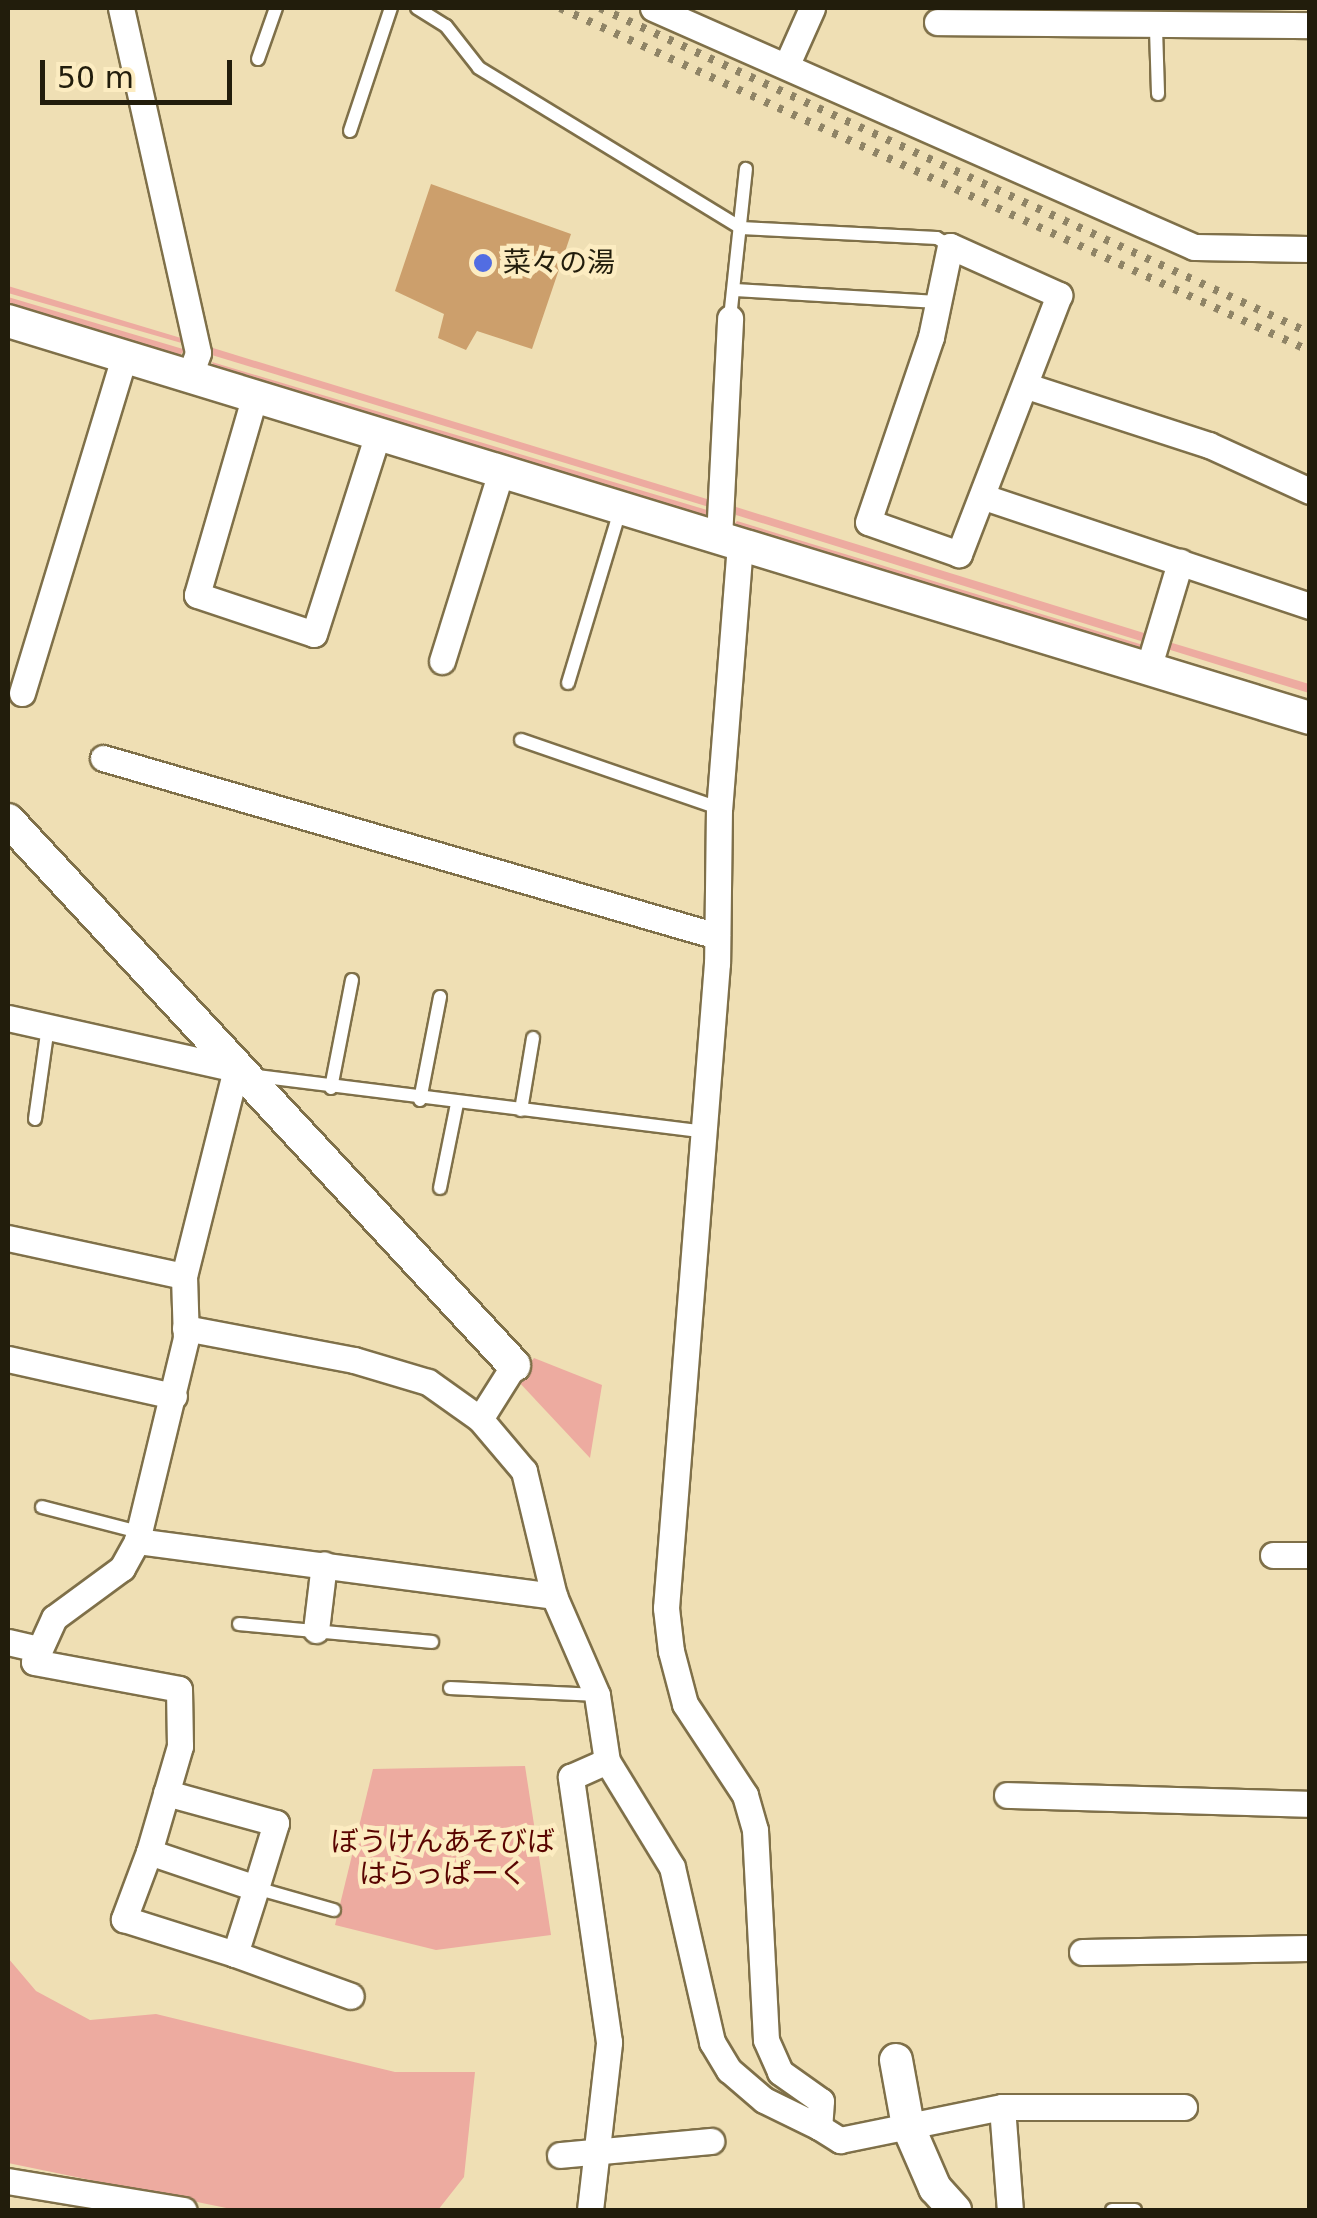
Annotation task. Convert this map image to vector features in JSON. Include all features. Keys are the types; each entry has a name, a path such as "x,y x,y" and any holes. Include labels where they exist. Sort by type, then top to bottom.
{"street":[{"path":"121,8 198,353 190,375"},
{"path":"654,8 768,62 788,62 1194,248 1310,249"},
{"path":"788,62 812,8"},
{"path":"937,22 1310,25"},
{"path":"950,246 1059,295 1030,387 959,554 868,522 938,302 950,246"},
{"path":"730,318 730,540 716,936 666,1608 685,1704 745,1794 755,1830 766,2040 780,2072 822,2101 819,2127"},
{"path":"8,320 1310,718"},
{"path":"22,692 125,355"},
{"path":"1030,387 1209,445 1310,491"},
{"path":"256,395 197,595 314,634 378,434"},
{"path":"442,660 501,472"},
{"path":"984,497 1310,606"},
{"path":"1148,669 1180,562"},
{"path":"103,758 716,936"},
{"path":"8,820 236,1070 514,1365 480,1419"},
{"path":"8,1018 236,1070"},
{"path":"236,1070 184,1276 185,1328 174,1396 138,1536 122,1568 54,1618 34,1662 179,1689 180,1746 124,1919 351,1996"},
{"path":"8,1238 184,1276"},
{"path":"185,1328 409,1376 480,1419 524,1471 554,1596 596,1695 607,1761 672,1868 712,2042 729,2070 764,2100 840,2140 1002,2107 1184,2106"},
{"path":"8,1358 174,1396"},
{"path":"138,1536 554,1596"},
{"path":"1273,1555 1310,1555"},
{"path":"316,1630 324,1564"},
{"path":"8,1642 38,1650"},
{"path":"590,2210 609,2042 571,1778 607,1761"},
{"path":"166,1794 276,1823 235,1954"},
{"path":"1007,1796 1310,1804"},
{"path":"148,1852 256,1888"},
{"path":"1082,1952 1310,1948"},
{"path":"896,2060 908,2126 935,2188 955,2210"},
{"path":"1002,2107 1010,2210"},
{"path":"560,2155 711,2141"},
{"path":"8,2181 184,2210"}],"lane":[{"path":"258,59 276,8"},
{"path":"350,131 391,8"},
{"path":"417,8 446,26 479,68 740,228 937,238 950,246"},
{"path":"1140,22 1158,94"},
{"path":"730,318 746,169"},
{"path":"736,290 938,302"},
{"path":"568,683 621,508"},
{"path":"520,740 719,808"},
{"path":"331,1088 352,980"},
{"path":"420,1100 440,997"},
{"path":"36,1119 48,1026"},
{"path":"521,1110 534,1038"},
{"path":"236,1070 420,1100 700,1131"},
{"path":"440,1188 458,1104"},
{"path":"42,1508 138,1536"},
{"path":"239,1624 432,1642"},
{"path":"450,1688 596,1695"},
{"path":"256,1888 334,1910"},
{"path":"1112,2210 1135,2210"}],"green space":[{"path":"8,286 181,338 185,344 8,293"},
{"path":"8,297 184,351 178,357 8,304"},
{"path":"213,348 709,500 707,506 211,355"},
{"path":"212,362 707,510 709,518 214,367"},
{"path":"736,507 1146,636 1144,642 736,515"},
{"path":"737,521 1143,645 1143,653 733,526"},
{"path":"1169,642 1309,684 1309,693 1164,648"},
{"path":"534,1358 602,1385 590,1458 517,1380"},
{"name":"ぼうけんあそびば はらっぱーく","path":"525,1766 551,1935 436,1950 335,1925 373,1769"},
{"path":"8,1958 36,1991 90,2020 156,2014 395,2072 475,2072 464,2177 438,2210 236,2210 8,2163"}],"building":[{"name":"菜々の湯","path":"431,184 571,234 532,349 477,331 466,350 438,338 444,314 395,291"}],"railway":[{"path":"560,8 1310,351"},
{"path":"600,8 1310,333"}],"place":[{"name":"菜々の湯","path":"483,263"}]}
